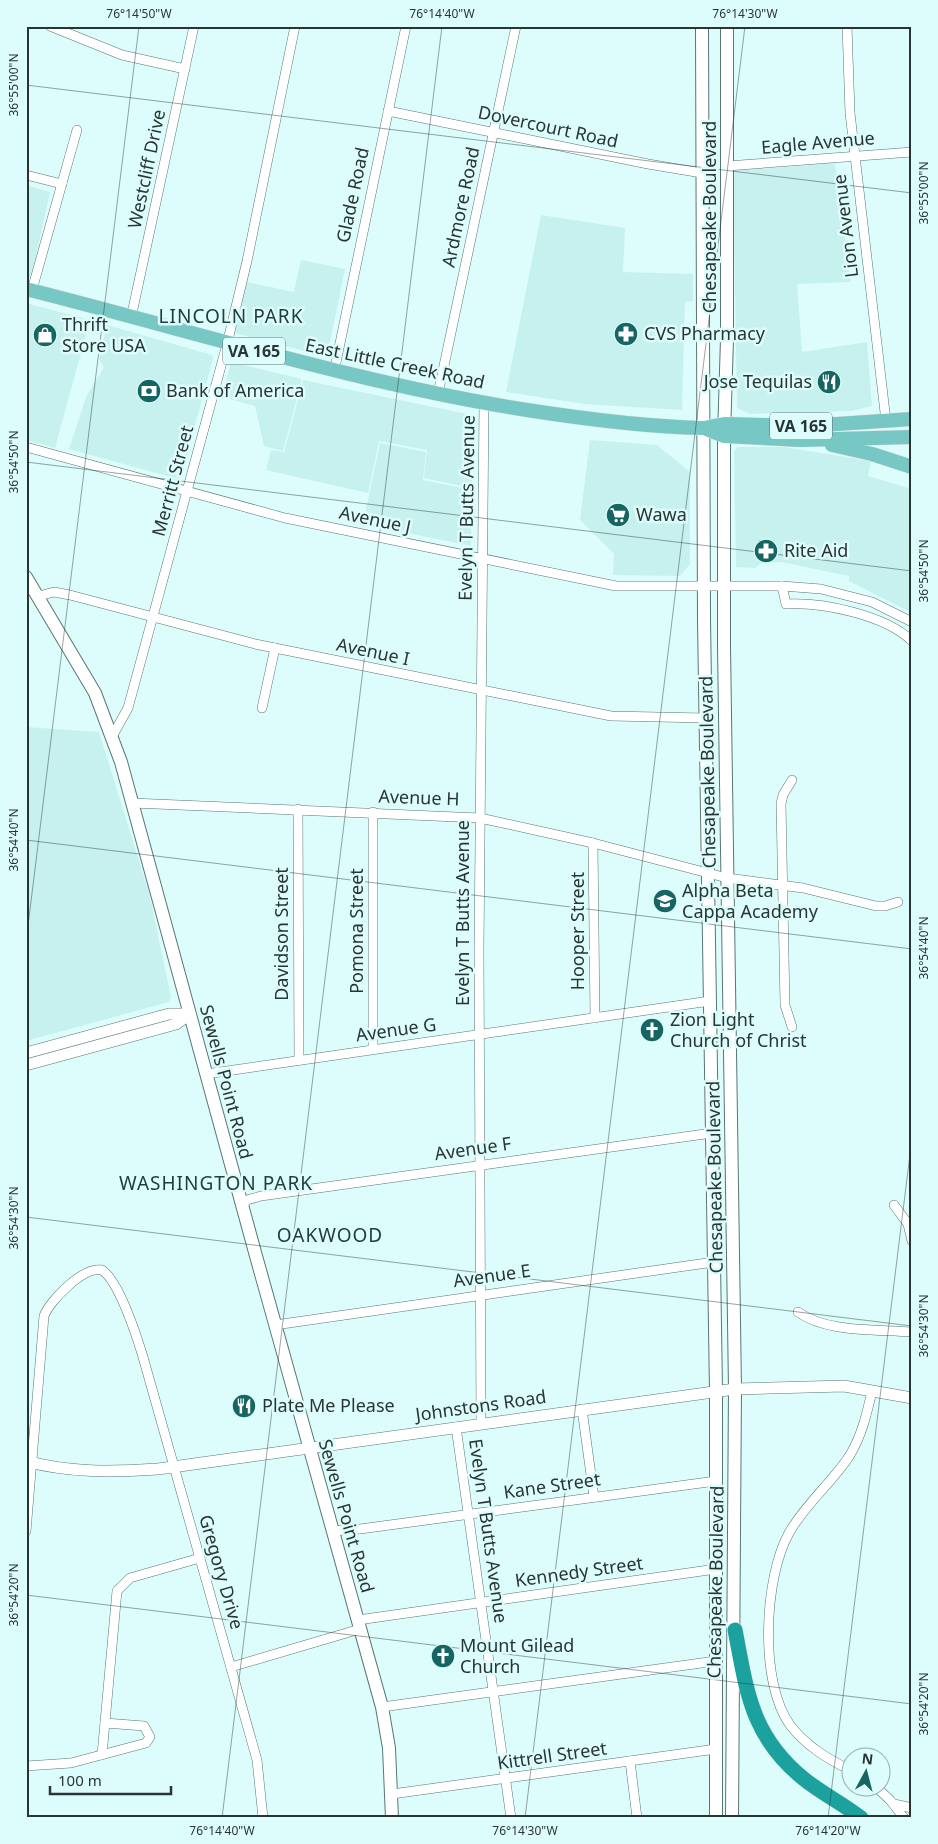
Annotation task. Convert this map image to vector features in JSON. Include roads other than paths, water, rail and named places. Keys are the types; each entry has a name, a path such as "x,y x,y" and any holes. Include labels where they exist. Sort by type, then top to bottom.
{"highway":[{"path":"734,1630 745,1689 758,1723 767,1739 778,1754 804,1780 861,1818"}],"main road":[{"name":"Chesapeake Boulevard","path":"702,26 705,718 716,1391 716,1818"},
{"name":"Chesapeake Boulevard","path":"727,26 728,339 724,430 724,586 735,1389 732,1818"},
{"name":"East Little Creek Road","path":"29,289 334,372 484,403 570,417 704,428 800,440 912,437"},
{"name":"East Little Creek Road","path":"724,430 912,419"},
{"name":"VA 165","path":"800,440 872,454 912,467"},
{"name":"Sewells Point Road","path":"26,577 82,669 113,735 308,1447 382,1707 389,1748 392,1818"}],"street":[{"path":"50,26 122,55 185,69"},
{"name":"Westcliff Drive","path":"131,318 194,26"},
{"name":"Merritt Street","path":"113,735 128,708 227,344 295,26"},
{"name":"Glade Road","path":"334,372 406,26"},
{"name":"Ardmore Road","path":"438,394 516,26"},
{"name":"Lion Avenue","path":"847,26 850,113 854,156 886,421"},
{"name":"Dovercourt Road","path":"388,111 648,164 702,173"},
{"path":"29,289 77,130"},
{"name":"Eagle Avenue","path":"727,166 912,152"},
{"path":"26,175 62,184"},
{"name":"Evelyn T Butts Avenue","path":"481,1424 479,1035 480,818 483,691 482,429 484,403"},
{"name":"Avenue J","path":"26,447 285,518 616,586 782,586 821,589 859,597 912,622"},
{"path":"782,586 786,604 816,604 842,610 887,625 906,635 912,641"},
{"name":"Avenue I","path":"39,596 54,592 62,593 275,648 611,716 705,718"},
{"path":"262,708 275,648"},
{"path":"792,780 783,795 781,804 785,1005 792,1027"},
{"name":"Avenue H","path":"132,803 480,818 593,843 727,878 782,884 876,906 885,906 898,902"},
{"name":"Davidson Street","path":"298,809 299,1060"},
{"name":"Pomona Street","path":"372,812 373,1049"},
{"name":"Hooper Street","path":"593,843 594,1018"},
{"name":"Avenue G","path":"206,1074 710,1001"},
{"path":"26,1053 169,1014 190,1014"},
{"path":"26,1065 176,1024 190,1014"},
{"name":"Avenue F","path":"242,1206 251,1198 712,1132"},
{"path":"894,1205 908,1224 912,1241"},
{"name":"Avenue E","path":"275,1325 714,1262"},
{"name":"Gregory Drive","path":"29,1462 43,1321 51,1301 92,1270 102,1270 108,1275 137,1337 258,1760 263,1818"},
{"path":"798,1312 806,1318 826,1325 912,1332"},
{"name":"Johnstons Road","path":"29,1462 69,1470 97,1472 174,1466 735,1389 827,1386 872,1390 912,1398"},
{"path":"840,1764 820,1753 803,1739 783,1712 778,1699 770,1656 771,1604 776,1566 788,1534 849,1457 861,1433 872,1390"},
{"path":"582,1409 594,1497"},
{"name":"Evelyn T Butts Avenue","path":"456,1427 507,1778 511,1818"},
{"path":"26,1531 29,1462"},
{"name":"Kane Street","path":"332,1531 360,1529 716,1481"},
{"path":"102,1755 117,1591 130,1578 200,1558"},
{"name":"Kennedy Street","path":"231,1667 359,1624 481,1602 716,1569"},
{"path":"382,1707 716,1661"},
{"path":"26,1766 51,1766 102,1755 146,1743 150,1737 144,1726 105,1723"},
{"name":"Kittrell Street","path":"392,1794 716,1750"},
{"path":"630,1762 637,1818"},
{"path":"886,1796 904,1818"},
{"path":"894,1804 912,1808"}],"place":[{"name":"CVS Pharmacy","path":"626,334"},
{"name":"Thrift Store USA","path":"45,335"},
{"name":"Jose Tequilas","path":"829,382"},
{"name":"Bank of America","path":"149,391"},
{"name":"Wawa","path":"618,515"},
{"name":"Rite Aid","path":"766,551"},
{"name":"Alpha Beta Cappa Academy","path":"665,901"},
{"name":"Zion Light Church of Christ","path":"652,1030"},
{"name":"Plate Me Please","path":"244,1406"},
{"name":"Mount Gilead Church","path":"443,1656"}],"district":[{"name":"LINCOLN PARK","path":"231,316"},
{"name":"WASHINGTON PARK","path":"216,1183"},
{"name":"OAKWOOD","path":"330,1235"}]}
